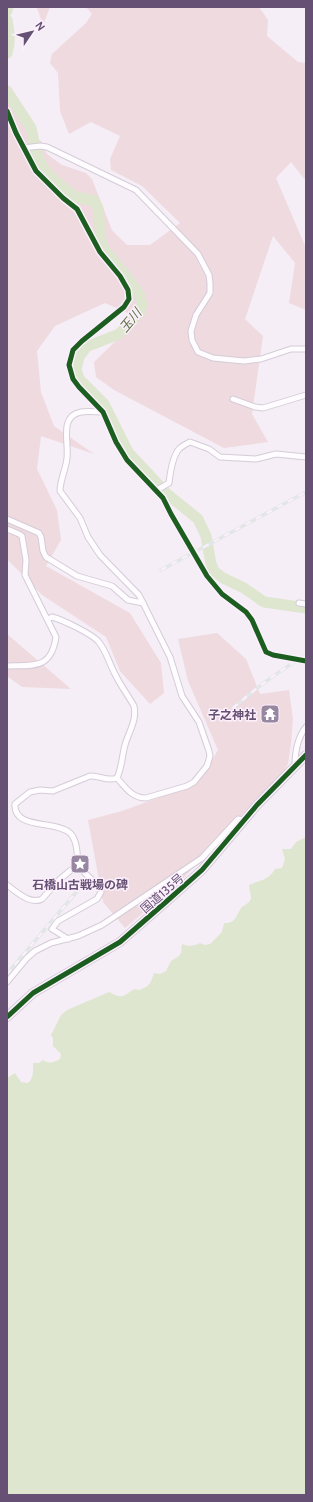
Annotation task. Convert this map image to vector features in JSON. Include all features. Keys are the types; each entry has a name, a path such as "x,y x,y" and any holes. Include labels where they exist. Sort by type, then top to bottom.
{"highway":[{"name":"国道135号","path":"7,1017 33,993 130,934 202,870 244,820 306,755"}],"street":[{"path":"7,111 23,148 36,171 63,198 77,208 100,252 120,276 128,290 129,299 124,307 77,345 73,350 70,361 70,370 73,379 103,412 116,442 128,460 163,498 207,576 222,594 246,612 252,620 266,652 272,655 306,661"},
{"path":"23,148 40,146 47,147 67,155 136,190 198,254 209,275 210,283 210,293 196,315 191,331 194,345 201,354 218,360 252,361 291,349 306,349"},
{"path":"233,399 255,408 264,408 306,395"},
{"path":"103,412 80,412 74,415 67,423 66,430 68,449 60,491 80,518 88,537 100,555 135,591 143,603 170,657 182,696 199,722 210,756 207,766 194,782 187,786 146,798 134,796 117,778"},
{"path":"157,490 169,483 178,451 190,442 209,449 220,457 256,459 276,454 306,457"},
{"path":"7,519 39,533 46,557 77,576 112,586 128,600 143,603"},
{"path":"7,529 22,536 26,560 25,575 56,637 55,644 45,661 35,665 7,666"},
{"path":"298,602 306,604"},
{"path":"48,619 52,617 59,619 99,642 107,655 115,674 134,706 134,720 125,743 120,771 117,778"},
{"path":"295,766 295,751 306,727"},
{"path":"68,938 52,928 58,921 97,899 101,892 98,886 78,865 76,848 70,833 63,829 23,820 15,809 15,804 21,797 30,792 40,790 53,791 90,776 107,780 117,778"},
{"path":"7,982 27,958 35,951 51,943 90,931 102,925 202,858 238,819 244,820"},
{"path":"7,885 29,899 39,901 42,900 59,880 78,865"}],"shaded area":[{"path":"36,7 50,7 43,25 37,8"},
{"path":"86,7 259,7 268,20 267,36 298,62 306,63 306,181 291,162 276,178 306,248 306,310 289,303 295,263 273,236 245,319 263,336 252,414 268,442 224,448 114,390 96,377 94,362 127,330 137,317 105,303 55,326 37,351 41,392 54,426 94,454 41,436 37,469 57,510 61,540 46,566 130,613 161,663 164,693 150,704 120,671 106,637 42,595 7,559 7,93 29,135 41,141 47,154 62,165 86,173 92,179 112,230 127,245 150,245 180,223 142,186 111,170 110,159 120,136 91,122 69,134 60,111 58,73 50,63 52,54 86,23 92,14"},
{"path":"217,633 246,659 260,694 289,690 293,719 288,764 280,778 256,799 179,883 125,928 103,902 88,820 122,811 177,791 208,767 218,750 188,681 178,639"},
{"path":"7,634 71,689 22,687 7,676"},
{"path":"306,837 306,1495 7,1495 7,1078 15,1073 21,1082 28,1083 32,1076 33,1063 39,1063 43,1060 52,1062 60,1059 61,1054 53,1046 53,1038 51,1035 61,1015 67,1010 109,992 117,996 122,996 134,989 143,989 148,986 154,973 160,974 166,971 171,961 179,956 181,953 182,944 189,946 200,943 205,945 210,944 222,932 224,923 232,922 242,907 250,901 249,885 266,878 275,869 282,868 285,859 282,849 291,849 296,842"}],"waterway":[{"name":"玉川","path":"7,11 8,7"},
{"name":"玉川","path":"7,20 9,33 7,53"},
{"name":"玉川","path":"7,91 31,128 37,155 44,169 54,180 75,197 94,201 98,208 101,241 104,249 127,277 140,296 142,306 139,313 119,334 86,347 79,357 76,369 79,379 104,404 128,452 167,494 198,519 206,536 211,564 214,571 223,578 244,588 264,602 306,608"}],"railway":[{"path":"161,570 306,492"},
{"path":"233,708 250,693 306,655"},
{"path":"7,974 84,883"}],"cycle path":[{"path":"7,111 16,133 36,171 63,198 77,209 100,252 120,276 128,290 129,299 124,307 73,350 69,365 73,379 103,412 116,442 127,460 163,498 207,576 222,594 246,612 252,620 266,652 273,655 306,661"},
{"path":"7,1017 33,993 120,942 167,901 202,870 257,805 306,755"}],"place":[{"name":"子之神社","path":"270,714"},
{"name":"石橋山古戦場の碑","path":"80,864"}]}
